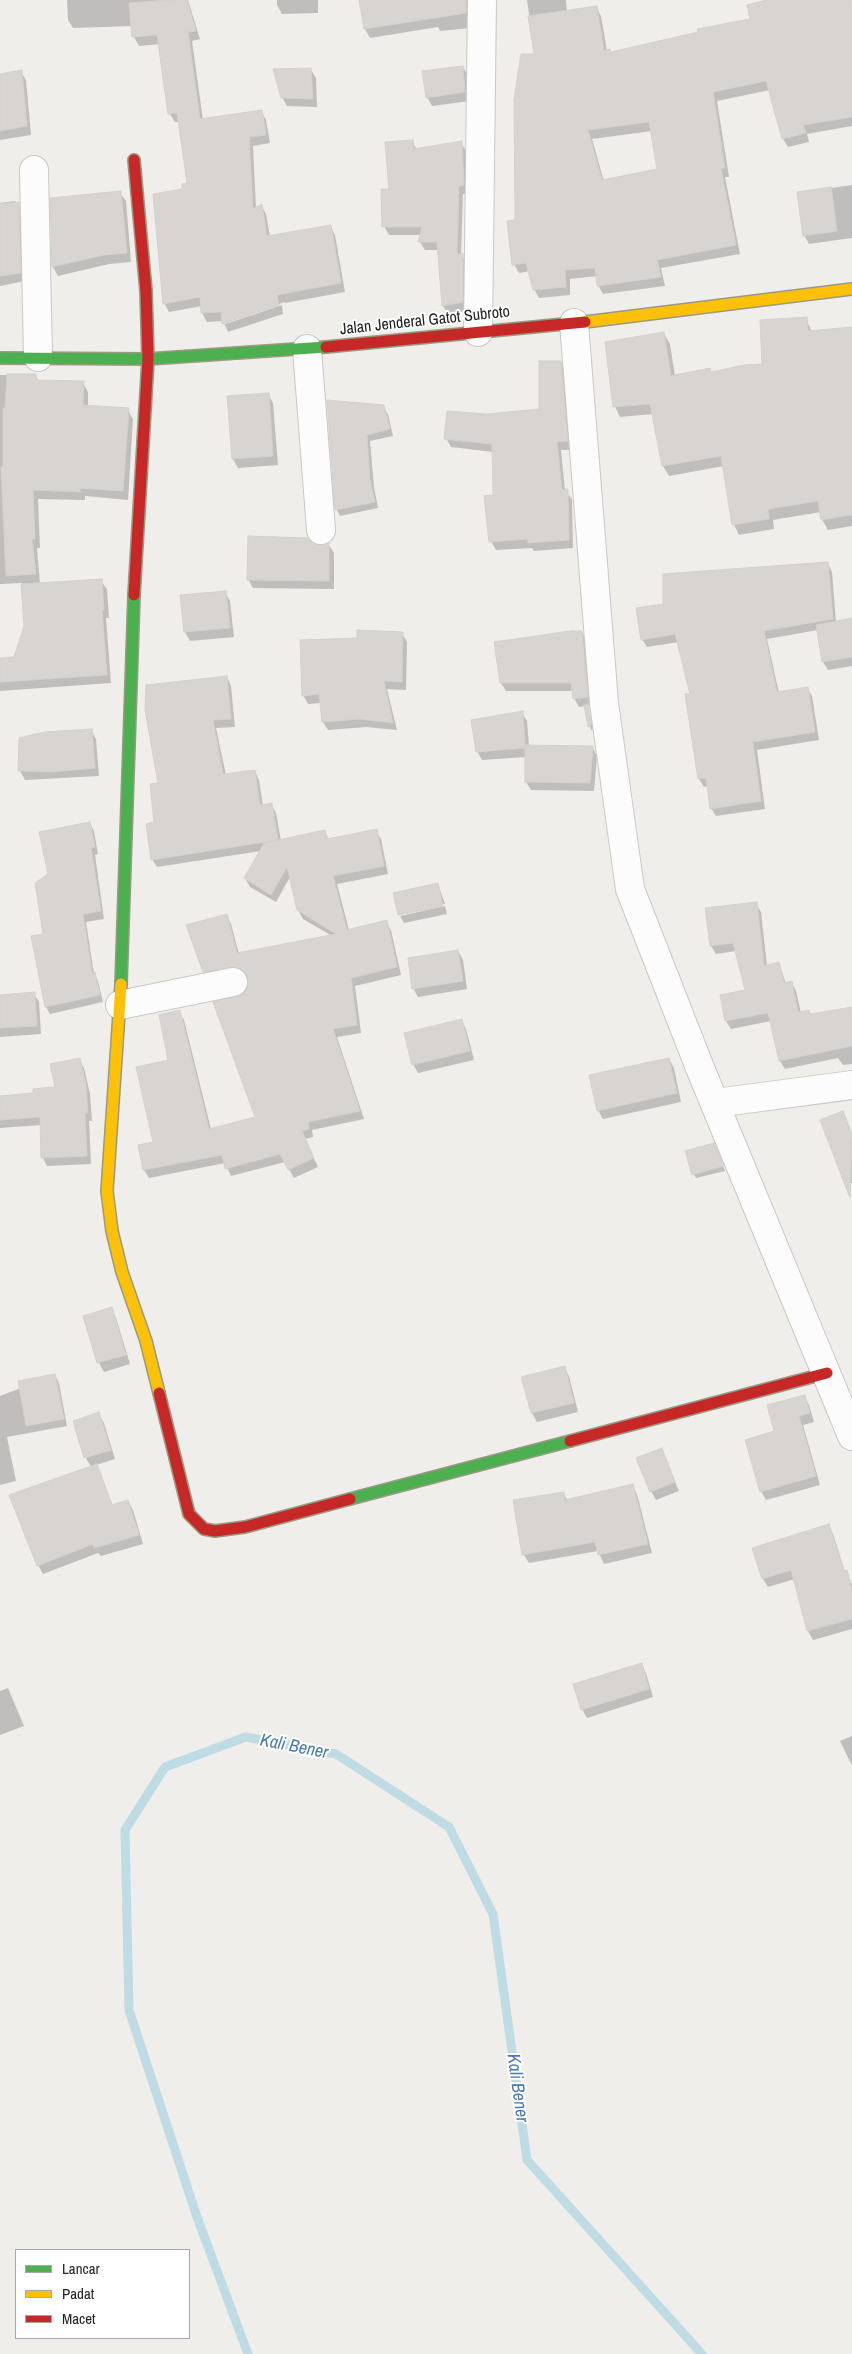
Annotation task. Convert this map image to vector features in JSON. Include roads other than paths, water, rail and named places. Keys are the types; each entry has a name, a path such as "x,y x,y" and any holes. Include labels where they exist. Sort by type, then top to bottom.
{"main road":[{"path":"134,160 146,291 148,359 135,550 120,1005 107,1191 112,1232 122,1272 146,1340 189,1514 204,1529 215,1531 245,1527 827,1373"},
{"name":"Jalan Jenderal Gatot Subroto","path":"0,358 148,359 307,349 574,323 852,290"}],"street":[{"path":"478,332 482,0"},
{"path":"34,170 38,357"},
{"path":"574,323 604,703 630,888 852,1436"},
{"path":"307,349 321,530"},
{"path":"120,1005 234,982"},
{"path":"716,1103 852,1085"}],"waterway":[{"name":"Kali Bener","path":"248,2354 197,2217 129,2010 125,1830 165,1767 246,1737 336,1754 449,1827 493,1914 527,2160 702,2354"}]}
